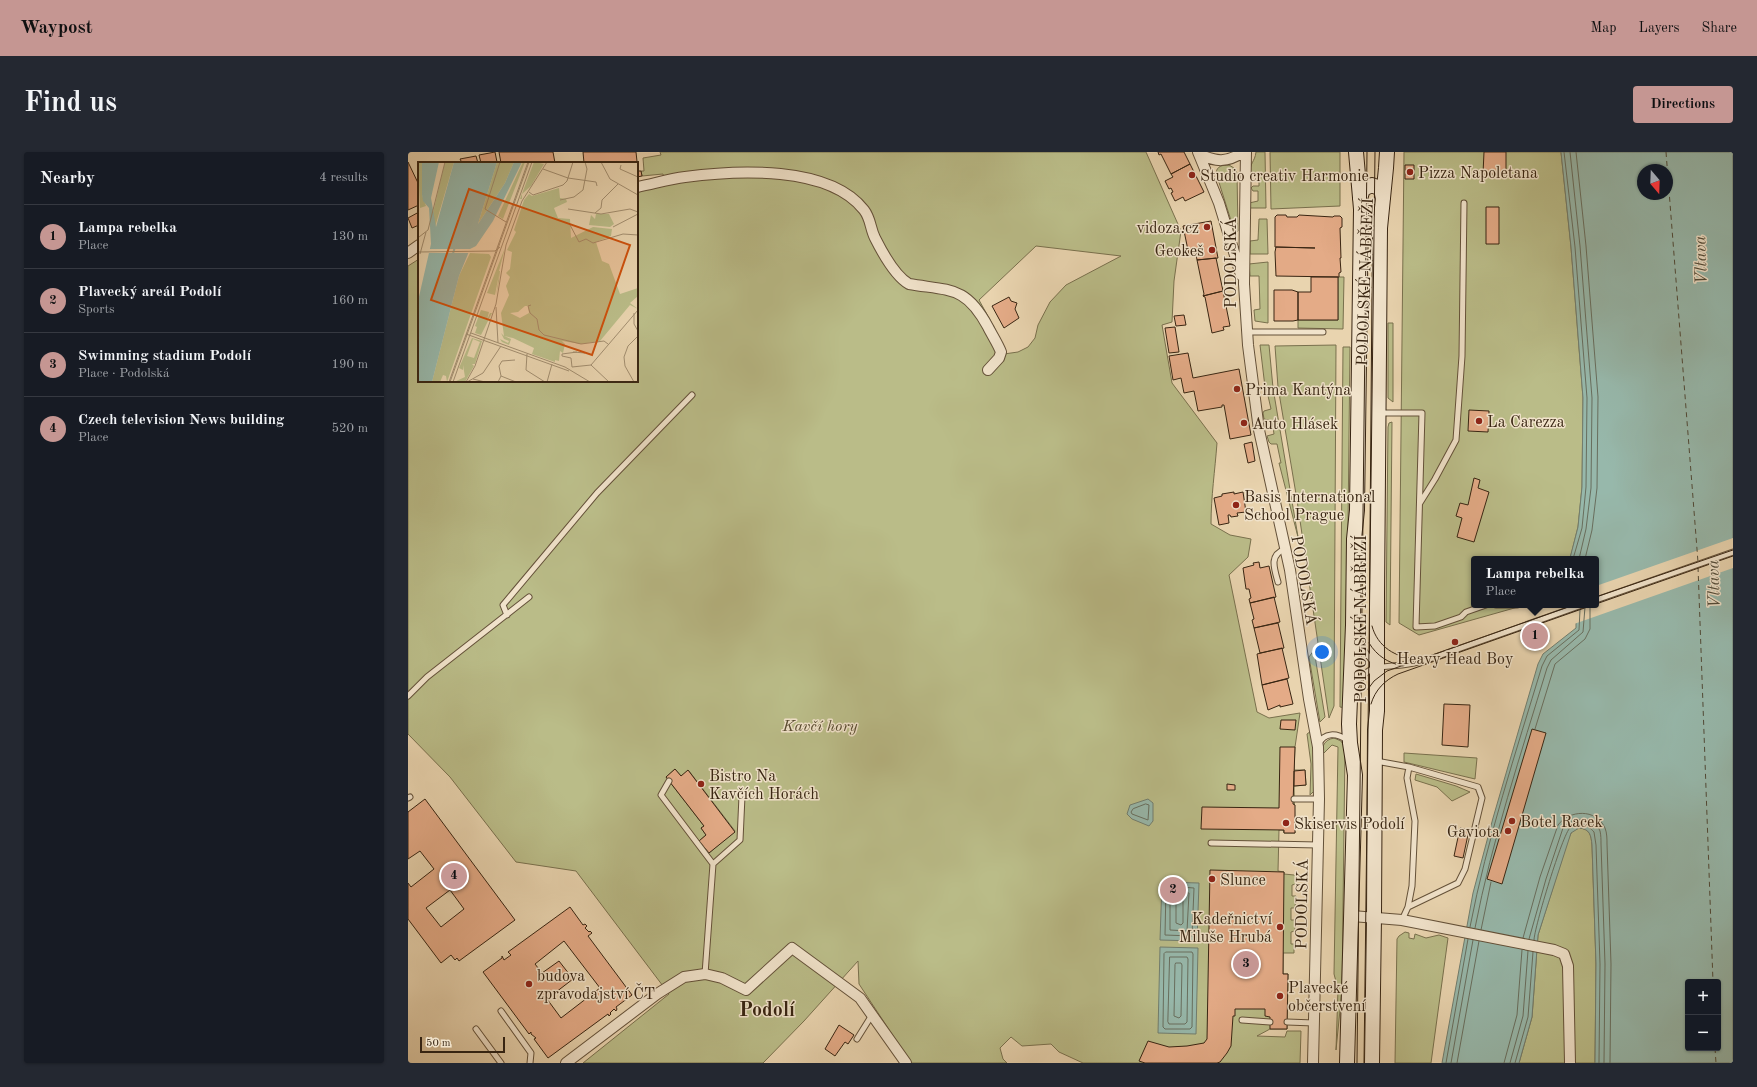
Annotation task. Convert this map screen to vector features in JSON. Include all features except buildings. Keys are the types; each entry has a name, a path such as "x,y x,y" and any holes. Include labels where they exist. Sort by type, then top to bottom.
{"main road":[{"name":"PODOLSKÉ NÁBŘEŽÍ","path":"1348,1063 1355,775 1350,743 1354,539 1358,494 1360,199 1356,152"},
{"name":"PODOLSKÉ NÁBŘEŽÍ","path":"1372,1063 1374,761 1377,711 1380,228 1386,152"},
{"path":"1360,199 1363,189 1372,185 1381,189 1383,199"}],"street":[{"path":"1199,153 1211,160 1224,160 1235,158 1245,152"},
{"name":"PODOLSKÁ","path":"1245,152 1244,284 1246,332 1259,430 1290,570 1309,699 1318,747 1319,799 1313,1063"},
{"path":"1199,153 1219,203 1244,284"},
{"path":"638,186 684,177 752,173 813,178 844,192 858,203 866,213 870,219 874,237 893,268 905,282 955,292 973,302 1001,352 999,358 988,370"},
{"path":"408,253 418,247"},
{"path":"1352,916 1391,918 1554,950 1564,954 1568,966 1570,1063"},
{"path":"566,1063 658,994 684,977 704,974 722,978 746,990 792,948 860,998 906,1063"}],"lane":[{"path":"1419,504 1435,479 1456,440 1462,356 1464,203"},
{"path":"1246,332 1323,332"},
{"path":"507,614 503,605 521,582 597,493 692,395"},
{"path":"1378,413 1422,413 1416,627 1435,626 1461,617 1466,612 1477,608"},
{"path":"1278,582 1273,568 1274,558 1279,551 1285,548"},
{"path":"1599,599 1733,552"},
{"path":"408,696 427,677 529,597"},
{"path":"1351,696 1359,680 1377,666 1415,663 1573,608"},
{"path":"1353,625 1365,652 1377,666"},
{"path":"1318,747 1321,740 1333,734 1340,735 1350,743"},
{"path":"1374,761 1409,767 1478,787 1482,798 1465,869 1458,883 1408,907"},
{"path":"1402,920 1408,907 1412,886 1415,820 1407,778 1409,767"},
{"path":"669,781 661,795 713,864 704,974"},
{"path":"713,864 740,840 742,796"},
{"path":"1294,799 1319,799"},
{"path":"1211,843 1318,844"},
{"path":"501,1011 531,1054 530,1063"},
{"path":"857,1039 872,1015"},
{"path":"1242,1020 1270,1022"},
{"path":"1287,1022 1314,1023"},
{"path":"476,1029 501,1063"}],"green space":[{"name":"Kavčí hory","path":"660,152 1146,152 1181,231 1174,281 1172,322 1162,325 1172,383 1217,443 1212,494 1211,524 1230,535 1251,539 1248,557 1229,575 1257,712 1269,718 1300,713 1295,747 1294,770 1305,770 1306,785 1294,786 1295,833 1284,833 1283,830 1279,830 1278,871 1284,872 1284,874 1294,875 1296,877 1296,884 1292,885 1292,896 1296,896 1295,908 1291,908 1291,920 1295,920 1295,931 1291,932 1291,944 1294,944 1294,953 1283,953 1283,974 1288,974 1287,1029 1270,1029 1257,1036 1285,1037 1287,1031 1301,1031 1300,1063 1083,1063 1059,1052 1051,1044 1022,1046 1011,1037 1000,1048 1003,1059 1007,1063 911,1063 859,984 858,961 804,1021 763,1063 583,1063 669,994 576,871 516,862 450,777 408,734 408,266 418,260 418,382 638,382 638,190 665,186 663,174 642,176 641,171 644,171 643,158 661,155","holes":["1036,246 1121,256 1066,285 1050,302 1038,325 1035,338 1028,347 1018,352 1004,354 995,329 979,300","675,769 681,776 689,771 735,831 709,853 699,841 706,835 701,828 704,826 666,777"]},
{"path":"1256,152 1265,152 1266,208 1249,208 1249,203 1258,201 1258,191 1253,191 1251,188 1253,186 1259,186 1259,176 1250,175 1250,168"},
{"path":"1270,152 1340,152 1340,206 1271,209"},
{"path":"1404,152 1561,152 1571,247 1583,398 1582,487 1578,527 1571,556 1471,556 1471,608 1514,608 1419,635 1399,623"},
{"path":"1229,165 1234,168 1237,173 1237,232 1234,230 1216,173 1220,166"},
{"path":"1259,219 1267,219 1268,254 1250,254 1250,241 1258,240"},
{"path":"1268,262 1268,323 1255,321 1254,310 1260,309 1259,276 1250,276 1249,264"},
{"path":"1338,277 1344,277 1343,329 1298,328 1298,320 1338,320"},
{"path":"1388,323 1393,323 1393,402 1388,398"},
{"path":"1260,345 1269,345 1273,388 1298,537 1279,463 1281,463 1277,444 1271,444 1267,436 1274,434 1272,421 1264,419 1263,413 1264,411 1271,409 1265,387"},
{"path":"1336,345 1334,706 1329,718 1297,500 1278,387 1275,346"},
{"path":"1343,347 1350,347 1346,708 1340,707"},
{"path":"1392,422 1390,625 1386,622 1388,427 1389,423"},
{"path":"1314,650 1325,717 1320,722 1309,657"},
{"path":"1311,731 1314,753 1314,791 1310,795 1311,764 1307,734"},
{"path":"1334,738 1341,741 1345,748 1342,990 1336,1050 1338,989 1334,974 1338,747 1332,745 1322,755 1324,744 1328,740"},
{"path":"1404,753 1477,758 1475,779 1404,762"},
{"path":"1416,774 1456,786 1470,792 1452,801 1437,787 1415,780"},
{"path":"1579,828 1588,831 1592,845 1596,964 1595,1063 1519,1063 1532,1017 1538,935 1568,840 1572,831"},
{"path":"1405,932 1409,933 1409,938 1414,939 1415,934 1426,938 1439,935 1448,938 1431,1063 1395,1063 1397,939"}],"water":[{"name":"Vltava","path":"1561,152 1733,152 1733,1063 1595,1063 1596,964 1592,845 1588,831 1579,828 1571,833 1538,935 1532,1017 1519,1063 1442,1063 1473,893 1493,818 1538,664 1543,654 1576,628 1576,608 1599,608 1599,556 1571,556 1578,527 1582,487 1583,398 1571,247"},
{"path":"1148,799 1153,803 1153,821 1149,826 1132,819 1127,814 1130,805"},
{"path":"1162,882 1199,883 1197,941 1160,940"},
{"path":"1160,947 1198,948 1196,1034 1158,1033"}],"pier":[{"path":"1733,538 1733,568 1574,624 1574,608 1599,608 1599,585"}],"ferry route":[{"path":"1666,152 1698,562"},
{"path":"1698,567 1713,979"},
{"path":"1715,1051 1716,1063"}],"tram line":[{"path":"1357,1063 1367,152"},
{"path":"1364,1063 1375,152"},
{"path":"1599,596 1733,550"},
{"path":"1599,603 1733,556"},
{"path":"1368,689 1374,681 1387,671 1566,608"},
{"path":"1371,704 1375,694 1381,686 1398,674 1585,608"},
{"path":"1372,626 1378,640 1388,650 1395,654 1409,658 1417,658"},
{"path":"1369,643 1383,658 1392,663 1403,666"}],"place":[{"name":"Pizza Napoletana","path":"1410,172"},
{"name":"Studio creativ Harmonie","path":"1192,175"},
{"name":"vidoza.cz","path":"1207,227"},
{"name":"Geokeš","path":"1212,250"},
{"name":"Prima Kantýna","path":"1237,389"},
{"name":"La Carezza","path":"1479,421"},
{"name":"Auto Hlásek","path":"1244,423"},
{"name":"Basis International School Prague","path":"1236,505"},
{"name":"Lampa rebelka","path":"1535,636"},
{"name":"Heavy Head Boy","path":"1455,642"},
{"name":"Bistro Na Kavčích Horách","path":"701,784"},
{"name":"Botel Racek","path":"1512,821"},
{"name":"Skiservis Podolí","path":"1286,823"},
{"name":"Gaviota","path":"1508,831"},
{"name":"Czech television News building","path":"454,876"},
{"name":"Slunce","path":"1212,879"},
{"name":"Plavecký areál Podolí","path":"1173,890"},
{"name":"Kadeřnictví Miluše Hrubá","path":"1280,927"},
{"name":"Swimming stadium Podolí","path":"1246,964"},
{"name":"budova zpravodajství ČT","path":"529,984"},
{"name":"Plavecké občerstvení","path":"1280,996"}],"district":[{"name":"Podolí","path":"767,1009"}]}
